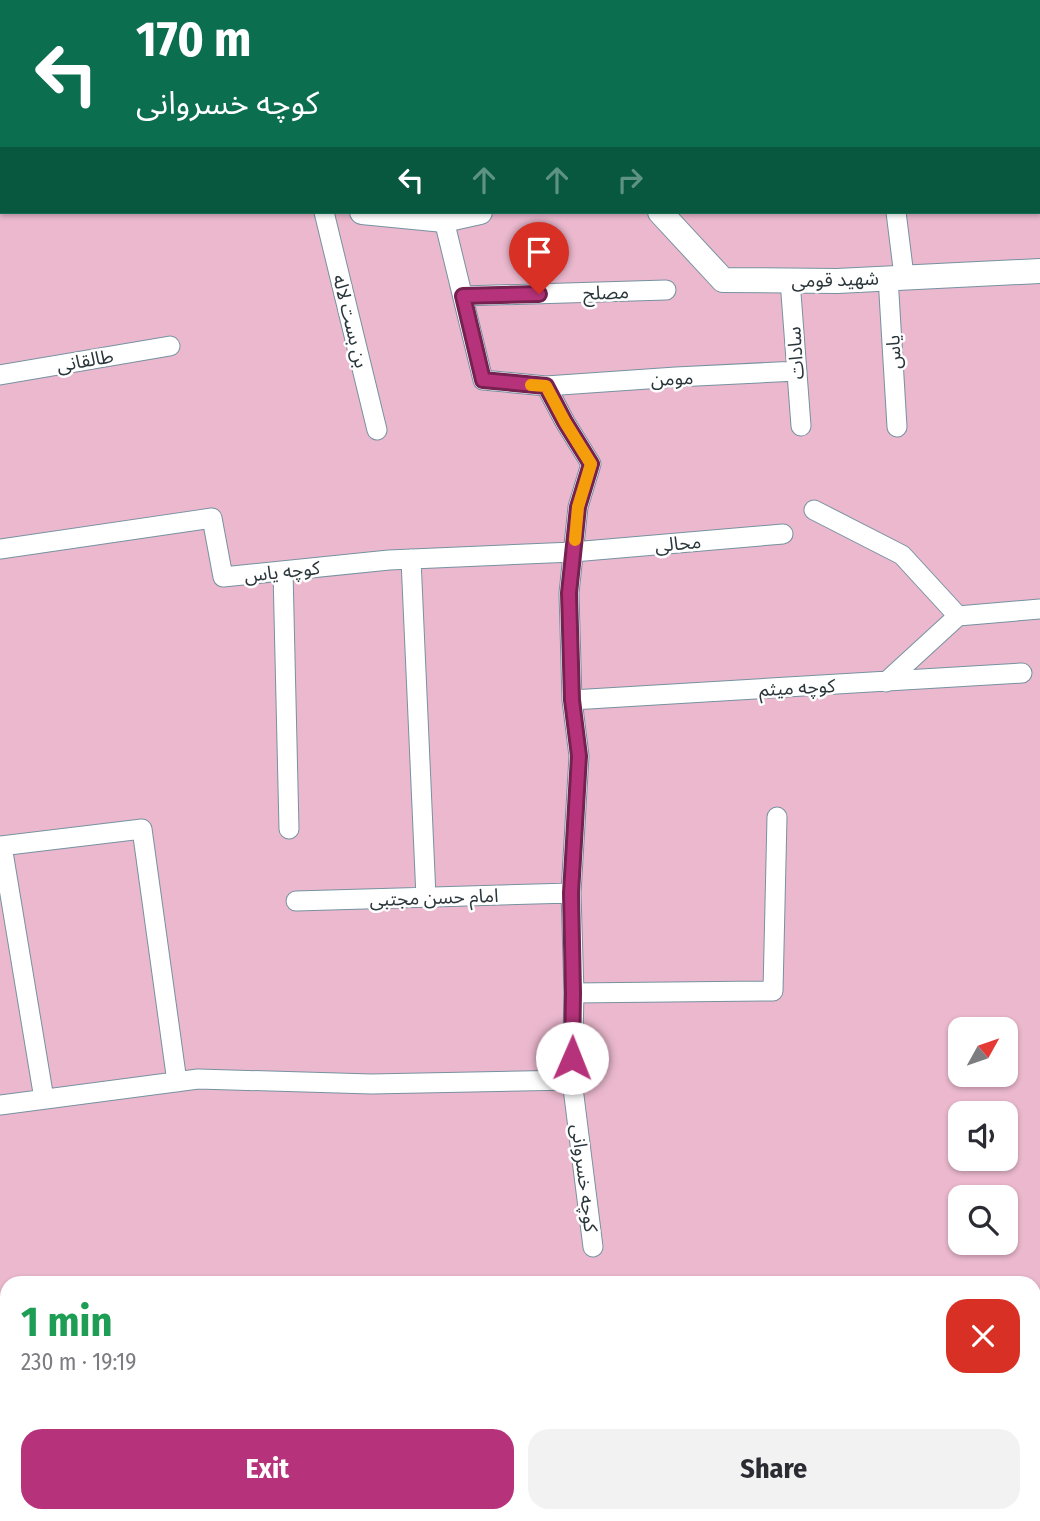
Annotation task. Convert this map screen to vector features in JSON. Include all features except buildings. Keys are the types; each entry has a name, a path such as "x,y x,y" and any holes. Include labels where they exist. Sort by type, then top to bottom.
{"street":[{"name":"بن بست لاله","path":"324,214 377,430"},
{"path":"382,214 444,220 471,214"},
{"name":"شهید قومی","path":"662,214 723,280 837,281 1040,271"},
{"name":"یاس","path":"896,214 897,427"},
{"path":"444,220 483,380 546,386"},
{"name":"سادات","path":"790,280 801,426"},
{"name":"مصلح","path":"463,296 666,290"},
{"name":"طالقانی","path":"0,375 170,346"},
{"name":"مومن","path":"546,386 797,372"},
{"name":"کوچه خسروانی","path":"546,386 591,464 578,507 569,593 572,700 579,756 571,893 572,1080 593,1247"},
{"path":"814,510 902,555 958,615"},
{"name":"کوچه یاس","path":"0,549 212,518 223,577 411,559 573,552"},
{"name":"محالی","path":"573,552 783,534"},
{"path":"411,559 426,897"},
{"path":"282,571 289,829"},
{"path":"887,682 958,615 1040,609"},
{"name":"کوچه میثم","path":"572,700 1022,673"},
{"path":"573,993 773,991 777,817"},
{"path":"44,1100 1,846 142,830 177,1082"},
{"name":"امام حسن مجتبی","path":"296,901 571,893"},
{"path":"0,1105 198,1079 371,1084 572,1080"}],"shaded area":[{"path":"0,214 1040,214 1040,1276 0,1276"}],"slow traffic":[{"path":"531,385 546,386 591,464 578,507 575,540"}],"route":[{"path":"539,294 463,296 483,380 546,386 591,464 578,507 569,593 572,700 579,756 571,893 572,1058"}]}
